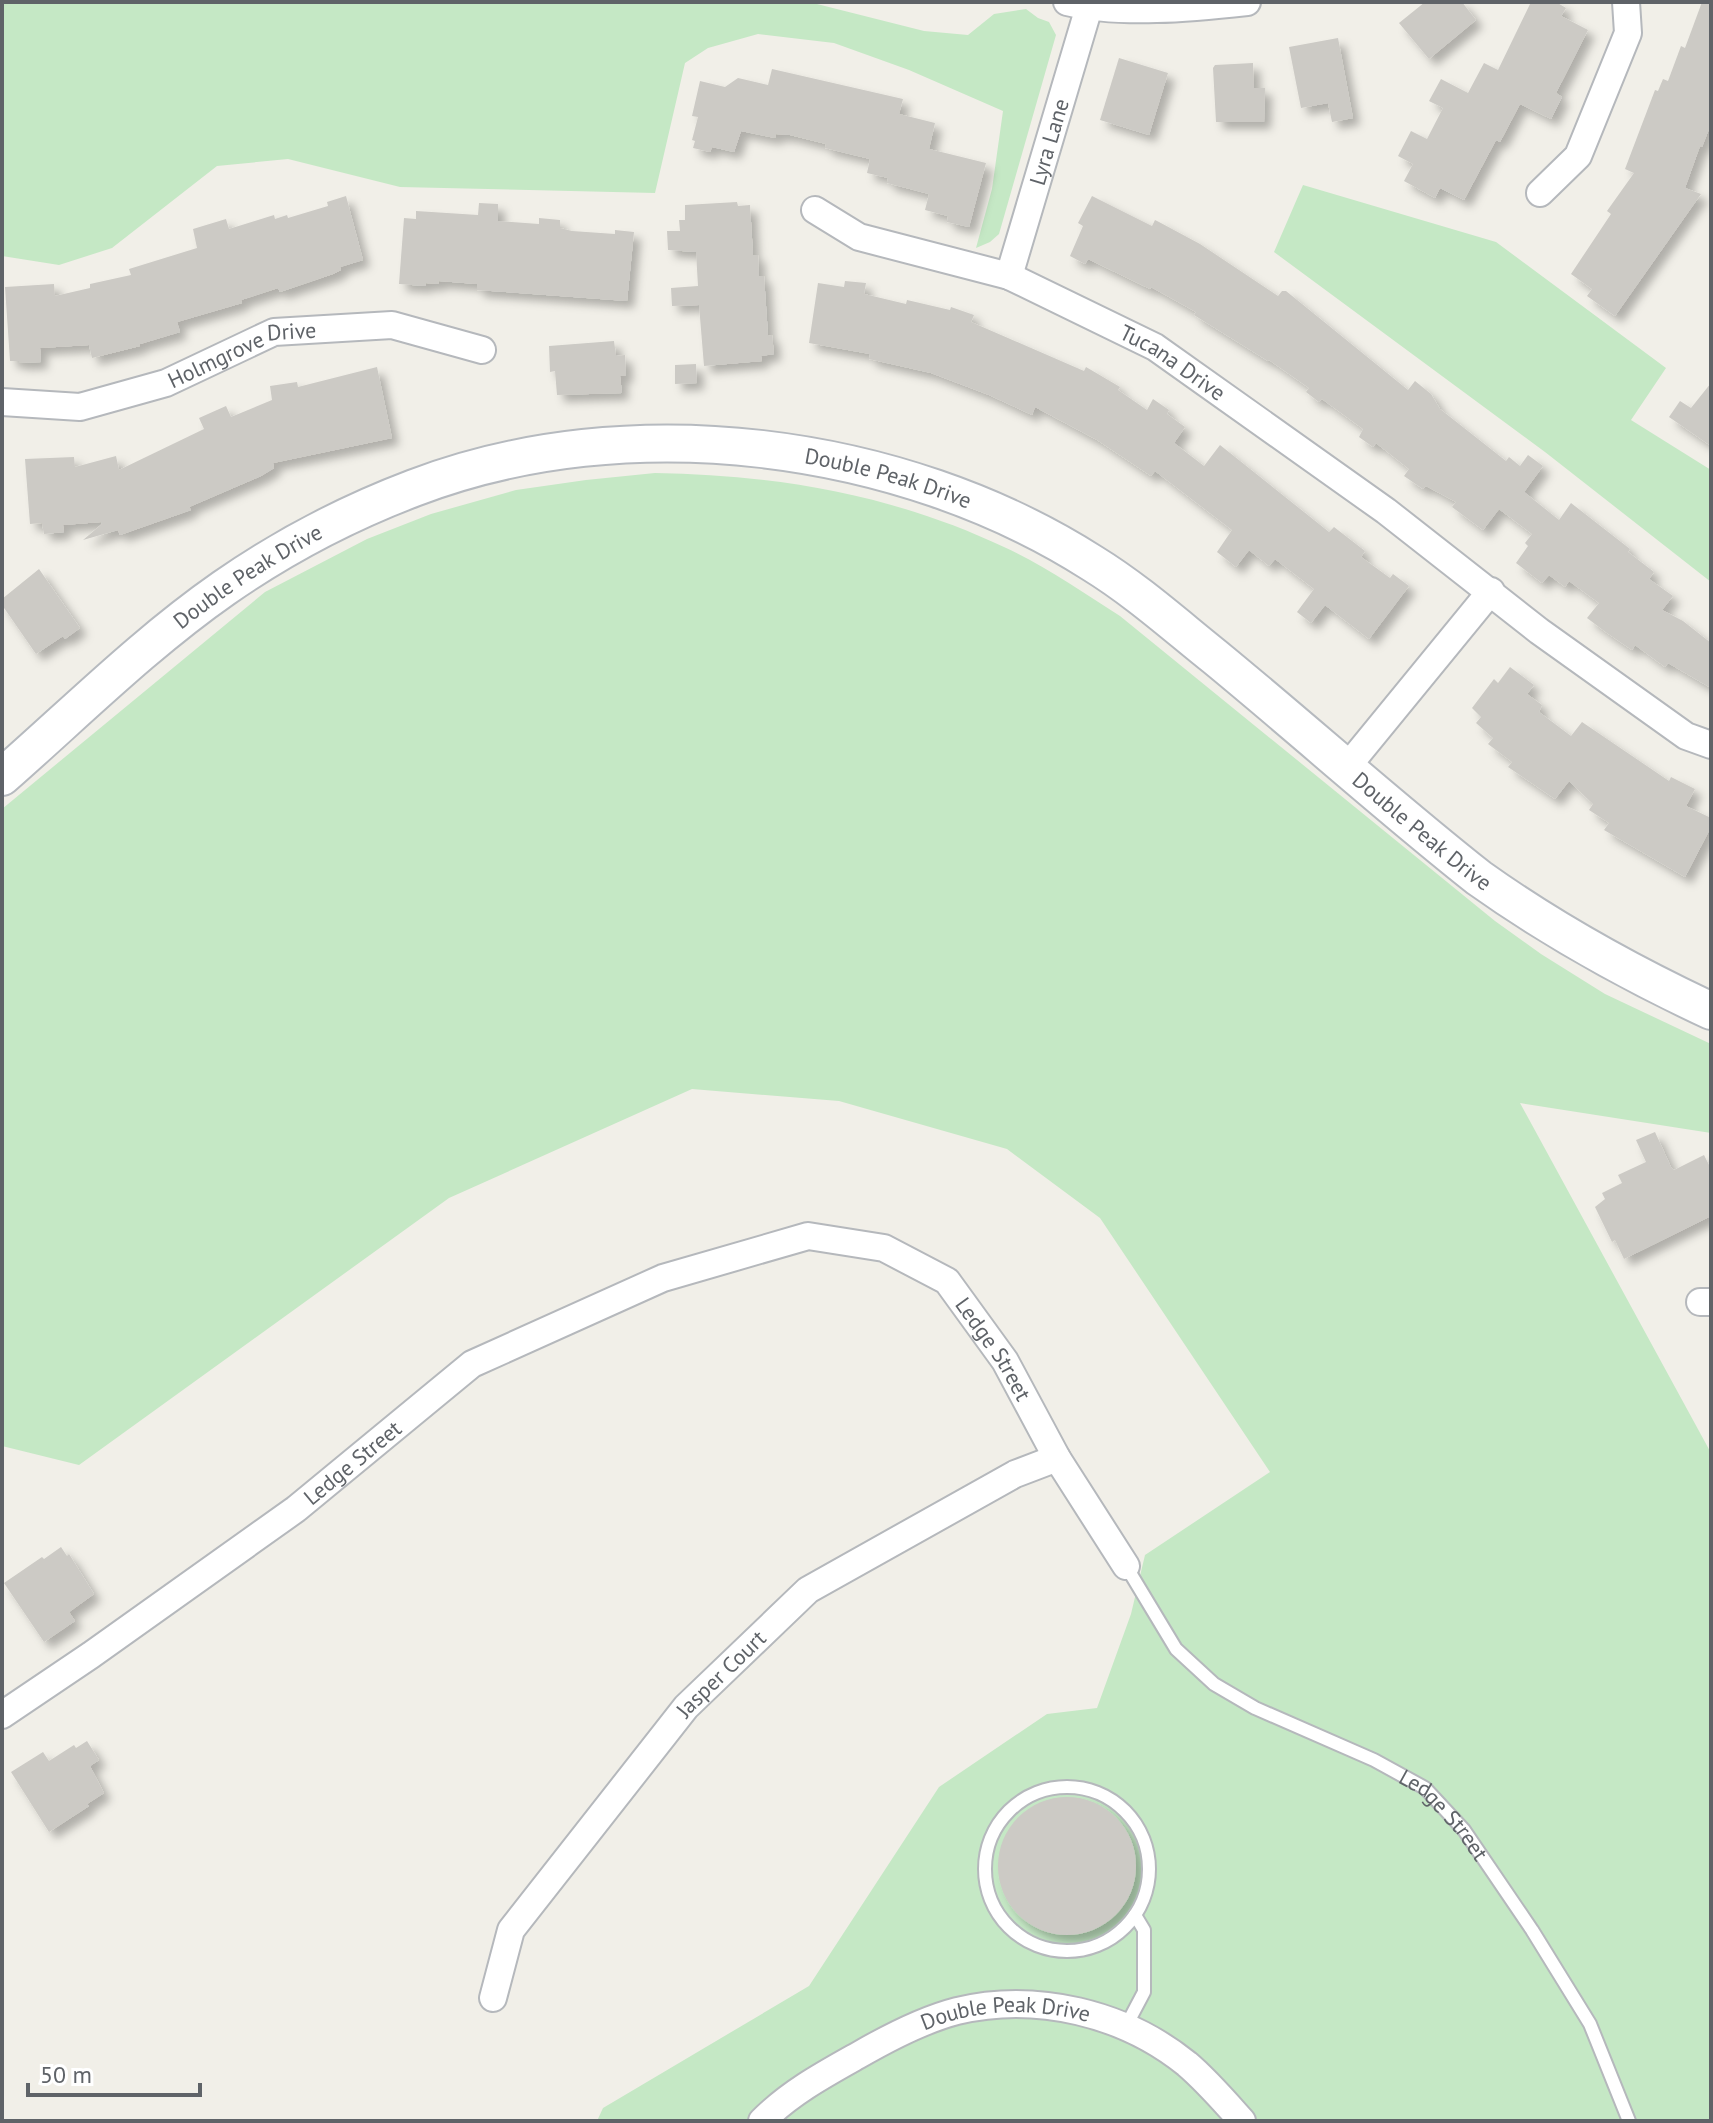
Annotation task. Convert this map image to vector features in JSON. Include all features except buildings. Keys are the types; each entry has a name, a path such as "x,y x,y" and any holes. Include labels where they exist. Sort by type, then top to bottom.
{"street":[{"path":"1078,5 1193,8 1247,2"},
{"path":"1540,193 1578,156 1628,33 1626,2"},
{"name":"Lyra Lane","path":"1009,276 1078,5"},
{"name":"Tucana Drive","path":"815,210 859,237 1009,276 1155,347 1386,511 1539,631 1686,736 1711,745"},
{"name":"Holmgrove Drive","path":"2,402 80,407 166,383 274,332 392,325 482,350"},
{"name":"Double Peak Drive","path":"2,777 195,609 277,554 347,517 415,487 474,469 561,452 658,444 754,447 803,454 897,475 992,508 1070,549 1125,585 1451,856 1519,906 1611,962 1711,1011"},
{"path":"1347,767 1491,591"},
{"name":"Ledge Street","path":"4,1710 91,1655 296,1509 472,1364 663,1278 808,1236 884,1248 947,1281 1005,1361 1057,1458 1126,1566"},
{"name":"Jasper Court","path":"493,1998 511,1930 686,1707 796,1601 808,1590 1015,1474 1057,1458"},
{"name":"Double Peak Drive","path":"762,2121 796,2091 865,2051 925,2022 955,2012 1001,2005 1050,2006 1084,2013 1125,2028 1185,2063 1242,2121"}],"lane":[{"name":"Ledge Street","path":"1126,1566 1176,1649 1214,1684 1255,1708 1374,1760 1425,1788 1464,1830 1532,1930 1590,2024 1629,2121"},
{"path":"1061,1786 1087,1789 1111,1799 1130,1816 1144,1839 1149,1865 1146,1891 1135,1915 1116,1935 1090,1948 1062,1951 1035,1945 1011,1930 994,1907 985,1881 986,1852 996,1826 1013,1806 1036,1792 1061,1786"},
{"path":"1125,2028 1144,1992 1144,1930 1135,1915"}],"green space":[{"path":"2,2 809,2 924,31 968,35 994,14 1026,9 1049,22 1056,35 999,234 976,248 992,189 1003,111 909,70 834,43 758,34 708,48 685,63 655,193 400,187 288,159 217,166 112,248 59,265 2,256"},
{"path":"1303,185 1496,242 1666,368 1631,420 1711,470 1711,582 1545,452 1274,252"},
{"path":"655,473 790,483 876,501 962,529 1034,562 1120,616 1495,921 1541,954 1605,994 1711,1044 1711,1133 1520,1103 1711,1453 1711,2121 597,2121 603,2108 809,1986 939,1787 1047,1714 1097,1708 1131,1614 1145,1555 1270,1472 1100,1218 1007,1149 839,1101 692,1089 449,1198 79,1465 2,1446 2,809 265,592 367,539 431,514 516,490"}]}
